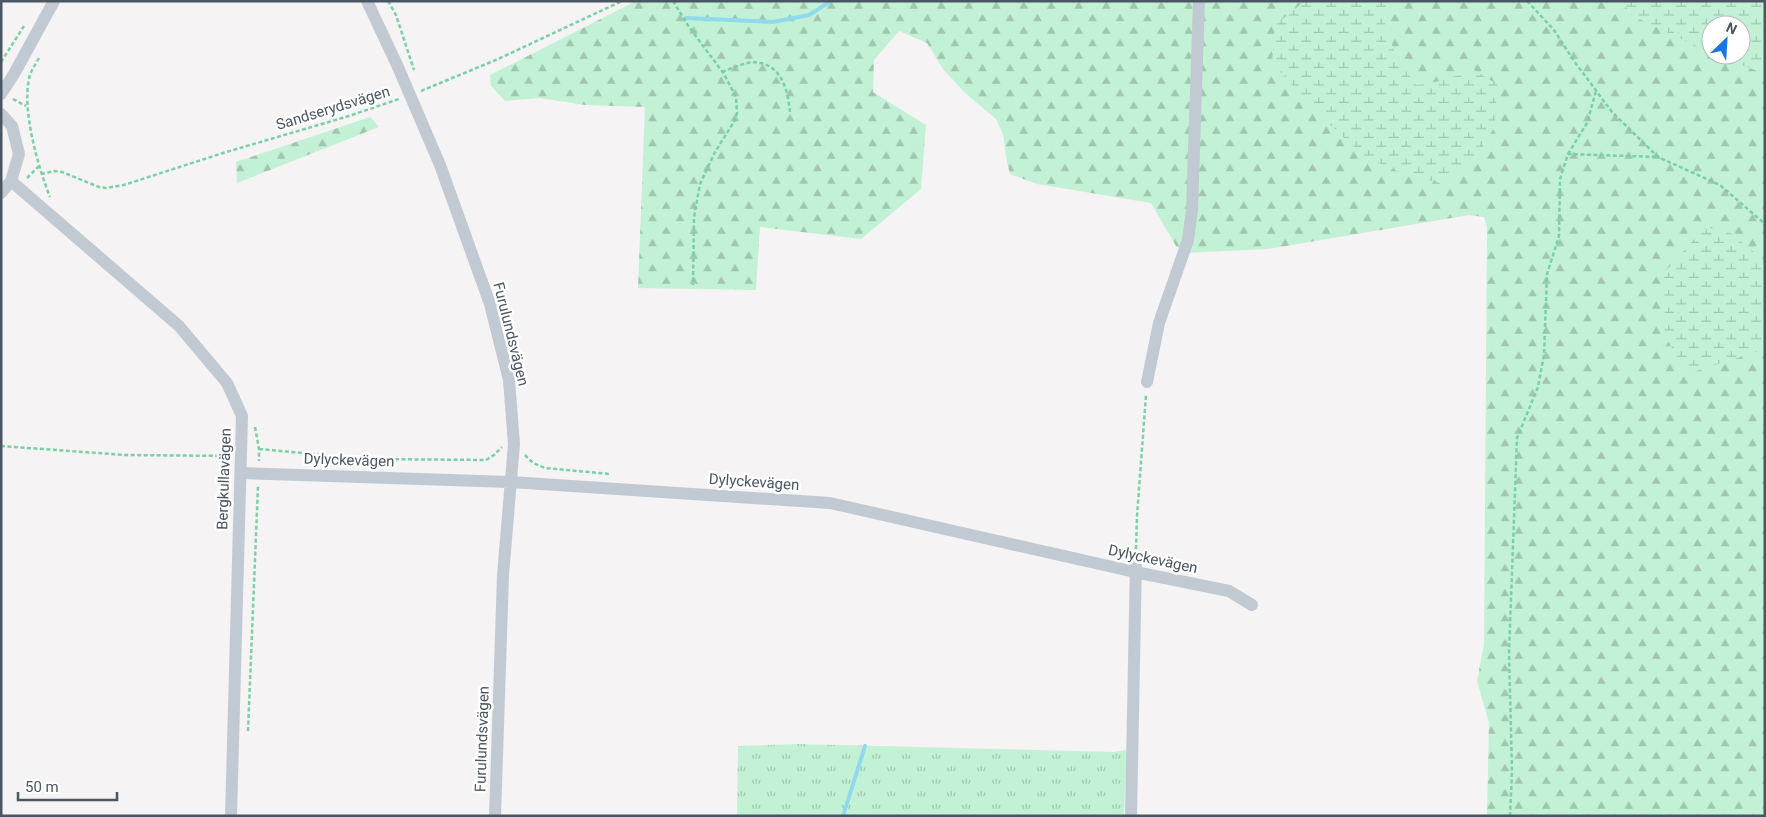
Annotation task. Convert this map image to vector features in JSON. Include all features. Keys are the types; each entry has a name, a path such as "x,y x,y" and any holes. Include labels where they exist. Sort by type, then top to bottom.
{"street":[{"path":"1,94 54,1"},
{"name":"Furulundsvägen","path":"367,1 416,93 490,304 509,380 514,444 504,575 495,816"},
{"path":"1147,382 1159,323 1188,240 1192,210 1199,1"},
{"path":"1,114 12,126 19,154 11,181 1,193"},
{"name":"Bergkullavägen","path":"11,181 179,326 227,383 242,416 231,816"},
{"name":"Dylyckevägen","path":"240,474 259,473 511,482 830,503 1135,566 1229,591 1252,605"},
{"path":"1131,816 1135,566"}],"path":[{"path":"388,1 396,15 416,74"},
{"name":"Sandserydsvägen","path":"41,174 55,171 62,172 106,188 124,185 223,152 349,116 416,93 622,1"},
{"path":"673,1 689,27 722,72 736,96 737,113 700,184 694,217 693,285"},
{"path":"1527,1 1554,30 1574,61 1612,112 1658,157 1720,185 1765,224"},
{"path":"1,62 28,19"},
{"path":"42,51 29,78 26,107 41,174 52,200"},
{"path":"722,72 744,64 759,62 773,68 783,82 788,95 790,112"},
{"path":"416,93 419,82"},
{"path":"1510,816 1512,771 1509,652 1516,438 1540,379 1544,355 1547,274 1559,236 1560,178 1568,154 1587,123 1596,91"},
{"path":"1568,154 1658,157"},
{"path":"1135,566 1147,382"},
{"path":"247,737 259,473 259,448 255,426"},
{"path":"259,448 368,459 486,460 506,444 522,444 525,454 533,463 545,468 618,475"},
{"path":"1,446 125,455 241,456"}],"green space":[{"path":"636,1 1765,1 1765,816 1487,816 1489,723 1477,681 1484,644 1487,227 1484,217 1469,215 1268,249 1185,253 1176,246 1151,203 1037,184 1010,174 1003,134 996,119 965,93 943,69 927,43 899,31 874,60 873,92 926,125 921,189 861,239 760,227 756,290 638,288 645,107 585,105 540,98 505,101 491,86 490,75"},
{"path":"1305,1 1387,1 1385,26 1398,61 1417,85 1440,81 1474,70 1497,84 1495,126 1475,160 1443,184 1400,172 1366,158 1311,107 1272,62 1275,25"},
{"path":"1619,1 1765,1 1765,74 1742,65 1751,65 1751,15 1701,15 1701,48 1637,18"},
{"path":"370,117 379,127 237,183 236,162"},
{"path":"1705,227 1729,232 1765,261 1765,352 1756,352 1687,374 1665,336 1664,273"},
{"path":"798,744 1114,752 1127,750 1124,816 737,816 738,746"}],"waterway":[{"path":"686,18 773,22 809,15 831,1"},
{"path":"843,816 865,746"}]}
